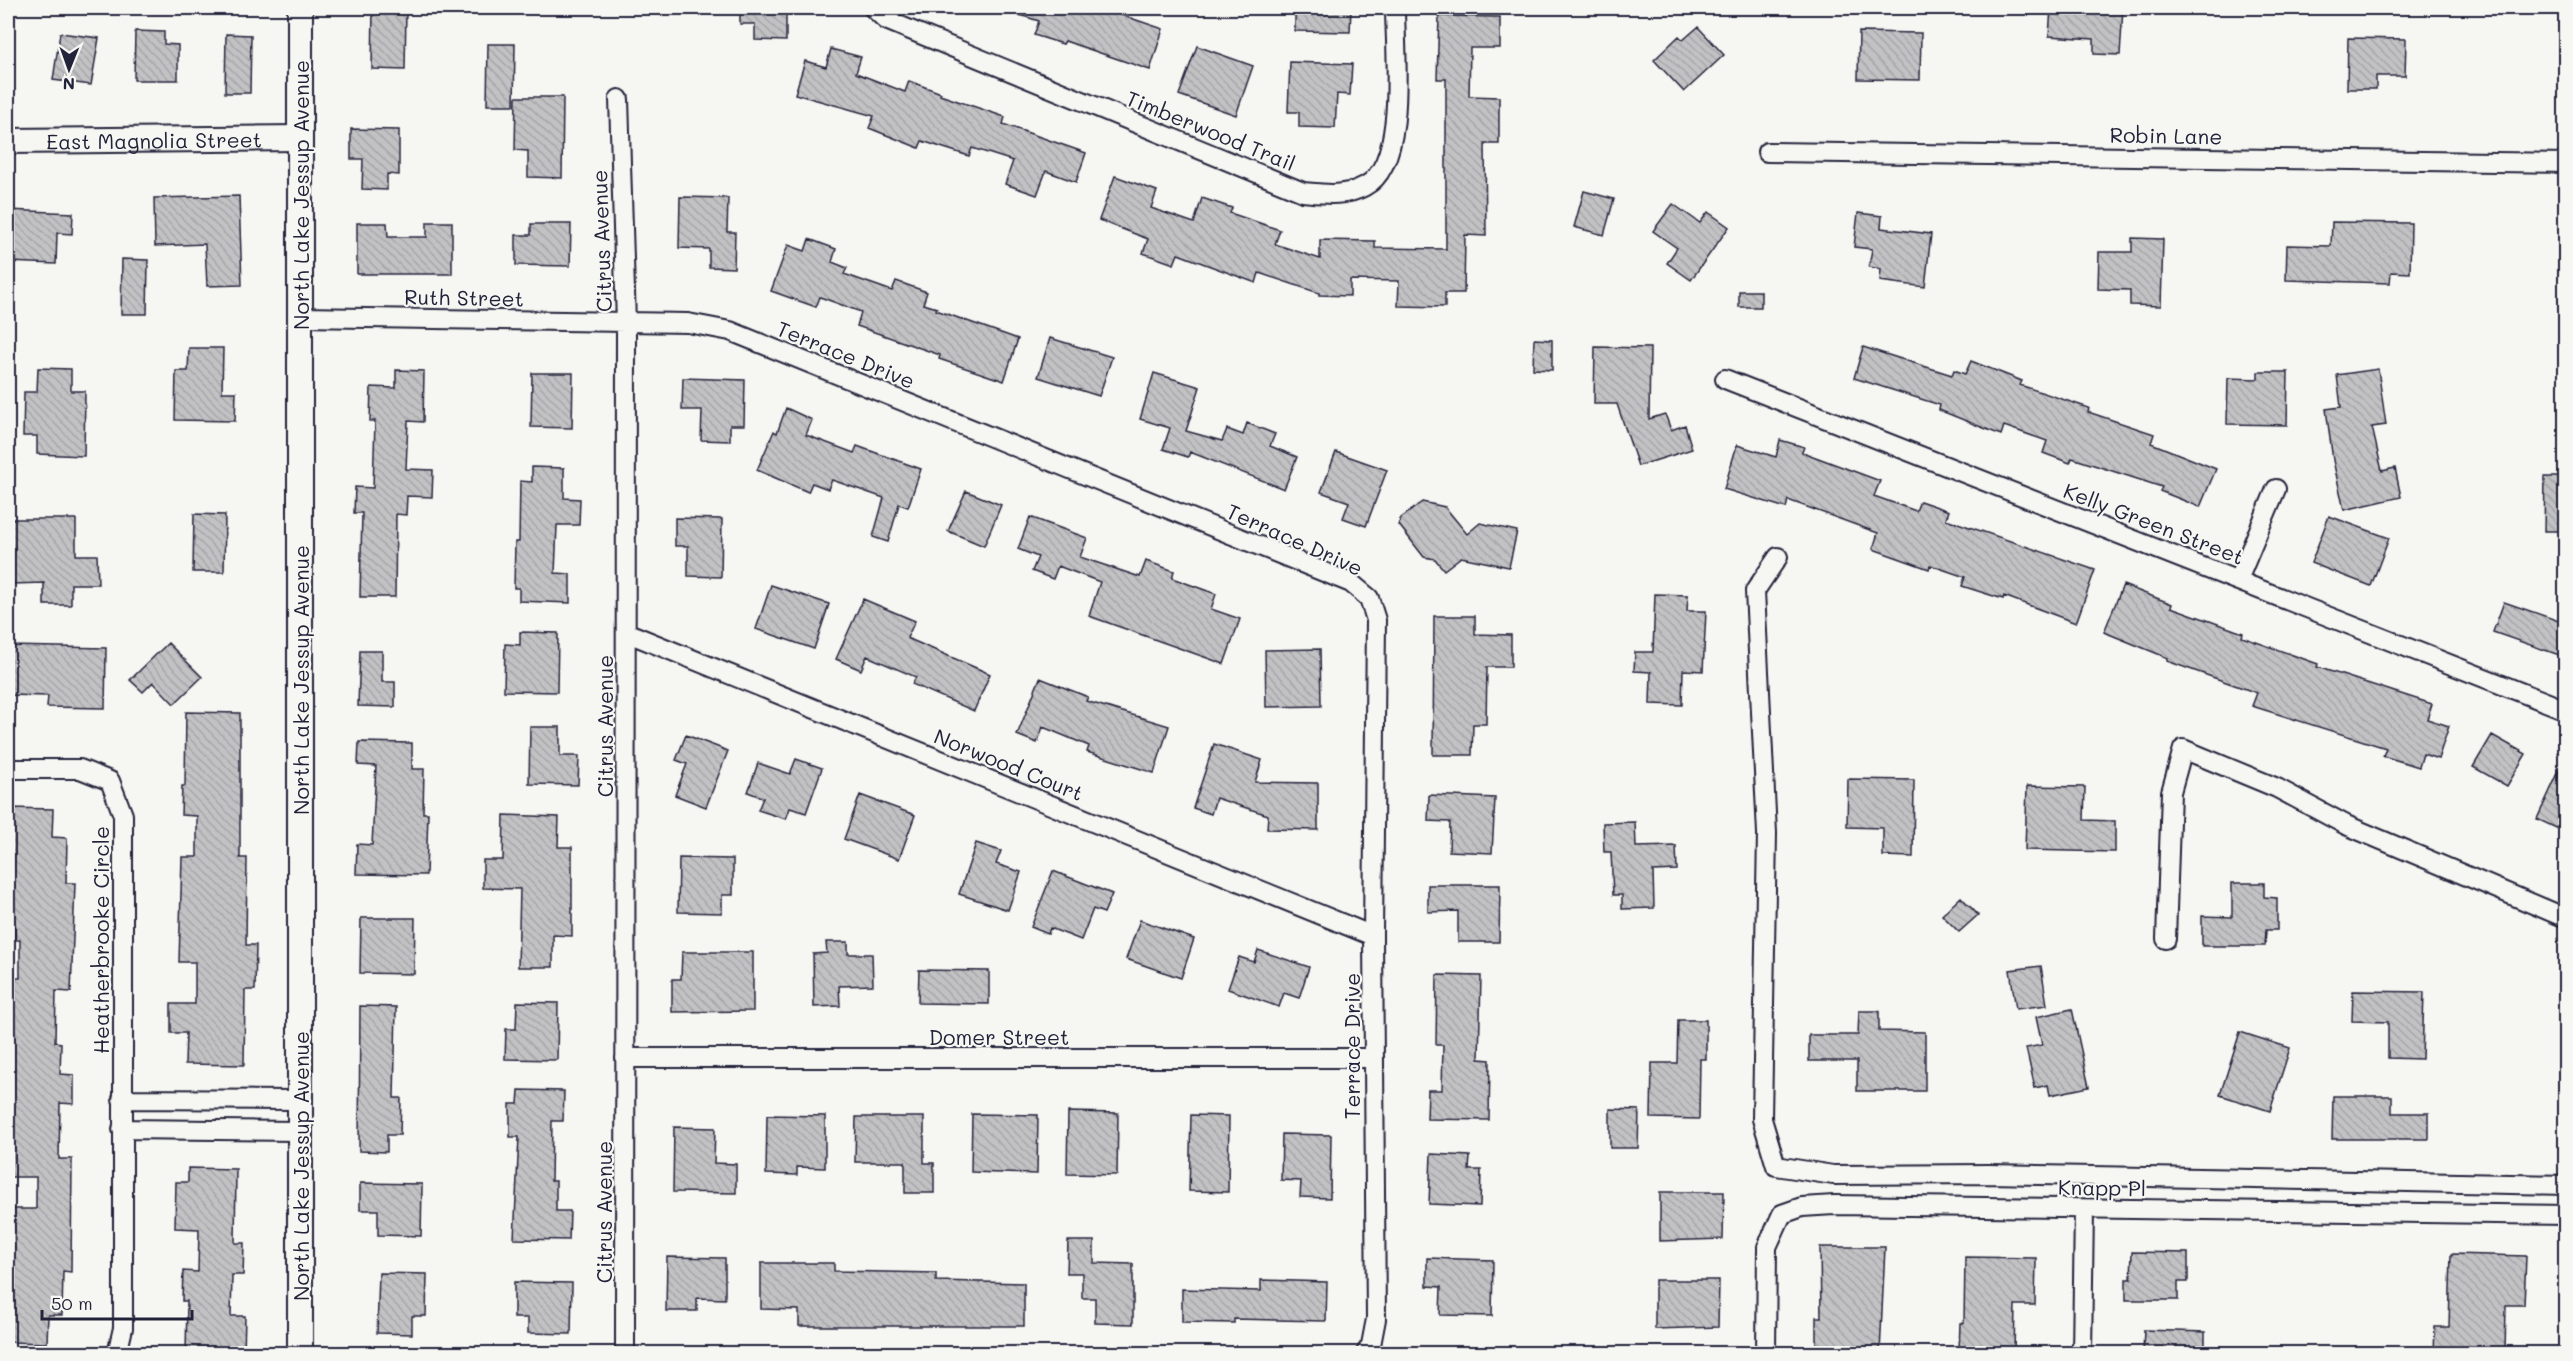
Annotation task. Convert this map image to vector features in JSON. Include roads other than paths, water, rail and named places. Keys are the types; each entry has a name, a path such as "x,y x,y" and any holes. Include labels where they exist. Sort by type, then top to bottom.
{"street":[{"name":"North Lake Jessup Avenue","path":"300,8 300,1353"},
{"name":"Timberwood Trail","path":"873,8 886,20 1303,192 1336,195 1367,185 1388,159 1396,124 1395,8"},
{"name":"Citrus Avenue","path":"619,99 626,322 628,633 625,1353"},
{"name":"East Magnolia Street","path":"8,141 300,138"},
{"name":"Robin Lane","path":"1767,152 2565,163"},
{"name":"Ruth Street","path":"300,317 626,322"},
{"name":"Terrace Drive","path":"626,322 687,323 730,331 1351,583 1369,598 1376,620 1373,936 1376,1319 1371,1345 1365,1353"},
{"name":"Kelly Green Street","path":"1725,379 2565,710"},
{"path":"2238,580 2276,489"},
{"path":"1778,557 1755,591 1767,833 1762,1119 1776,1166 1833,1175 2001,1174 2565,1185"},
{"name":"Norwood Court","path":"628,633 1373,936"},
{"path":"2166,939 2171,792 2183,749 2277,788 2346,825 2565,918"},
{"name":"Heatherbrooke Circle","path":"8,769 80,770 110,781 123,815 123,1328 117,1353"},
{"name":"Domer Street","path":"625,1058 1374,1058"},
{"path":"122,1099 299,1100"},
{"path":"202,1099 203,1130"},
{"path":"122,1129 299,1131"},
{"name":"Knapp Pl","path":"1766,1353 1767,1247 1782,1214 1802,1207 1833,1205 2565,1215"},
{"path":"2082,1353 2084,1209"}]}
